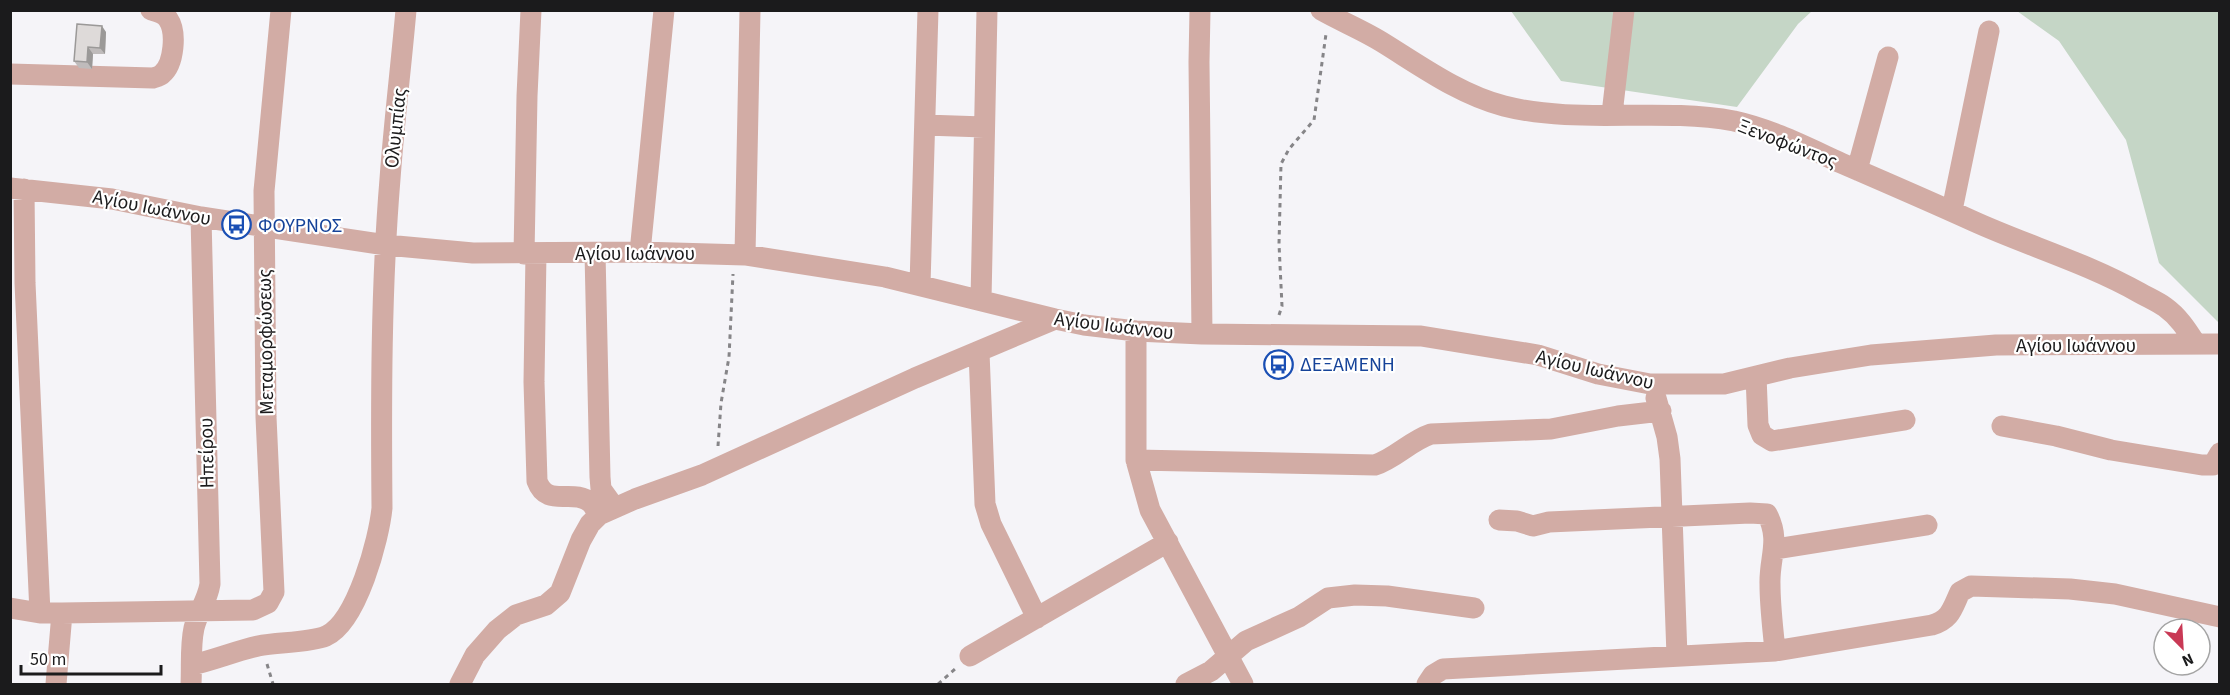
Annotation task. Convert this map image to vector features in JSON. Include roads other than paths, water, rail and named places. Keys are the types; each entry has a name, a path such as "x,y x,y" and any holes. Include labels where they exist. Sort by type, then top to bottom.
{"street":[{"path":"10,74 153,78 162,74 169,65 173,46 172,30 170,21 162,14 152,10"},
{"name":"Μεταμορφώσεως","path":"199,611 253,610 268,603 274,592 266,417 264,227 266,156 281,10"},
{"name":"Ολυμπίας","path":"191,675 259,646 326,636 340,626 351,609 376,543 382,508 382,373 386,245 406,10"},
{"path":"531,10 527,96 537,481 540,490 548,496 577,497 607,511"},
{"path":"640,252 664,10"},
{"path":"739,254 750,10"},
{"path":"920,285 928,10"},
{"path":"981,300 987,10"},
{"path":"1200,10 1198,62 1202,334"},
{"path":"1612,114 1624,10"},
{"name":"Ξενοφώντος","path":"1325,12 1383,42 1420,66 1479,98 1504,106 1592,115 1678,116 1735,122 1816,150 2026,243 2101,272 2166,308 2183,324 2196,344"},
{"path":"1952,210 1989,31"},
{"path":"1857,170 1888,57"},
{"path":"925,125 984,127"},
{"path":"17,189 25,283 40,613"},
{"name":"Αγίου Ιωάννου","path":"17,189 112,199 201,217 386,245 473,253 739,254 885,277 1055,319 1136,331 1202,334 1421,336 1538,355 1598,374 1650,384 1724,384 1790,368 1871,355 1996,345 2220,344"},
{"name":"Ηπείρου","path":"191,675 194,630 210,584 201,217"},
{"path":"595,253 600,477 607,511"},
{"path":"460,684 475,655 497,630 516,615 546,605 560,593 581,540 590,524 607,511 702,475 915,378 1055,319"},
{"path":"1136,331 1136,460 1150,510 1243,684"},
{"path":"979,352 985,504 991,524 1037,618"},
{"path":"1756,376 1758,425 1762,435 1772,441 1905,420"},
{"path":"1650,384 1661,411 1670,459 1677,656"},
{"path":"1136,460 1375,465 1386,462 1417,439 1431,434 1551,429 1618,416 1661,411"},
{"path":"2002,426 2056,436 2111,450 2202,465 2213,465 2220,453"},
{"path":"1499,520 1517,521 1533,526 1550,522 1767,514 1773,525 1775,549 1770,563 1775,651"},
{"path":"1775,549 1927,525"},
{"path":"970,656 1168,542"},
{"path":"1427,684 1433,675 1443,669 1775,651 1932,625 1944,621 1949,616 1960,592 1971,586 2070,589 2115,594 2220,616"},
{"path":"1186,684 1211,671 1245,641 1299,617 1328,598 1355,595 1387,596 1474,608"},
{"path":"10,608 40,613 199,611"},
{"path":"56,684 62,613"}],"place":[{"name":"ΦΟΥΡΝΟΣ","path":"237,225"},
{"name":"ΔΕΞΑΜΕΝΗ","path":"1279,364"}]}
